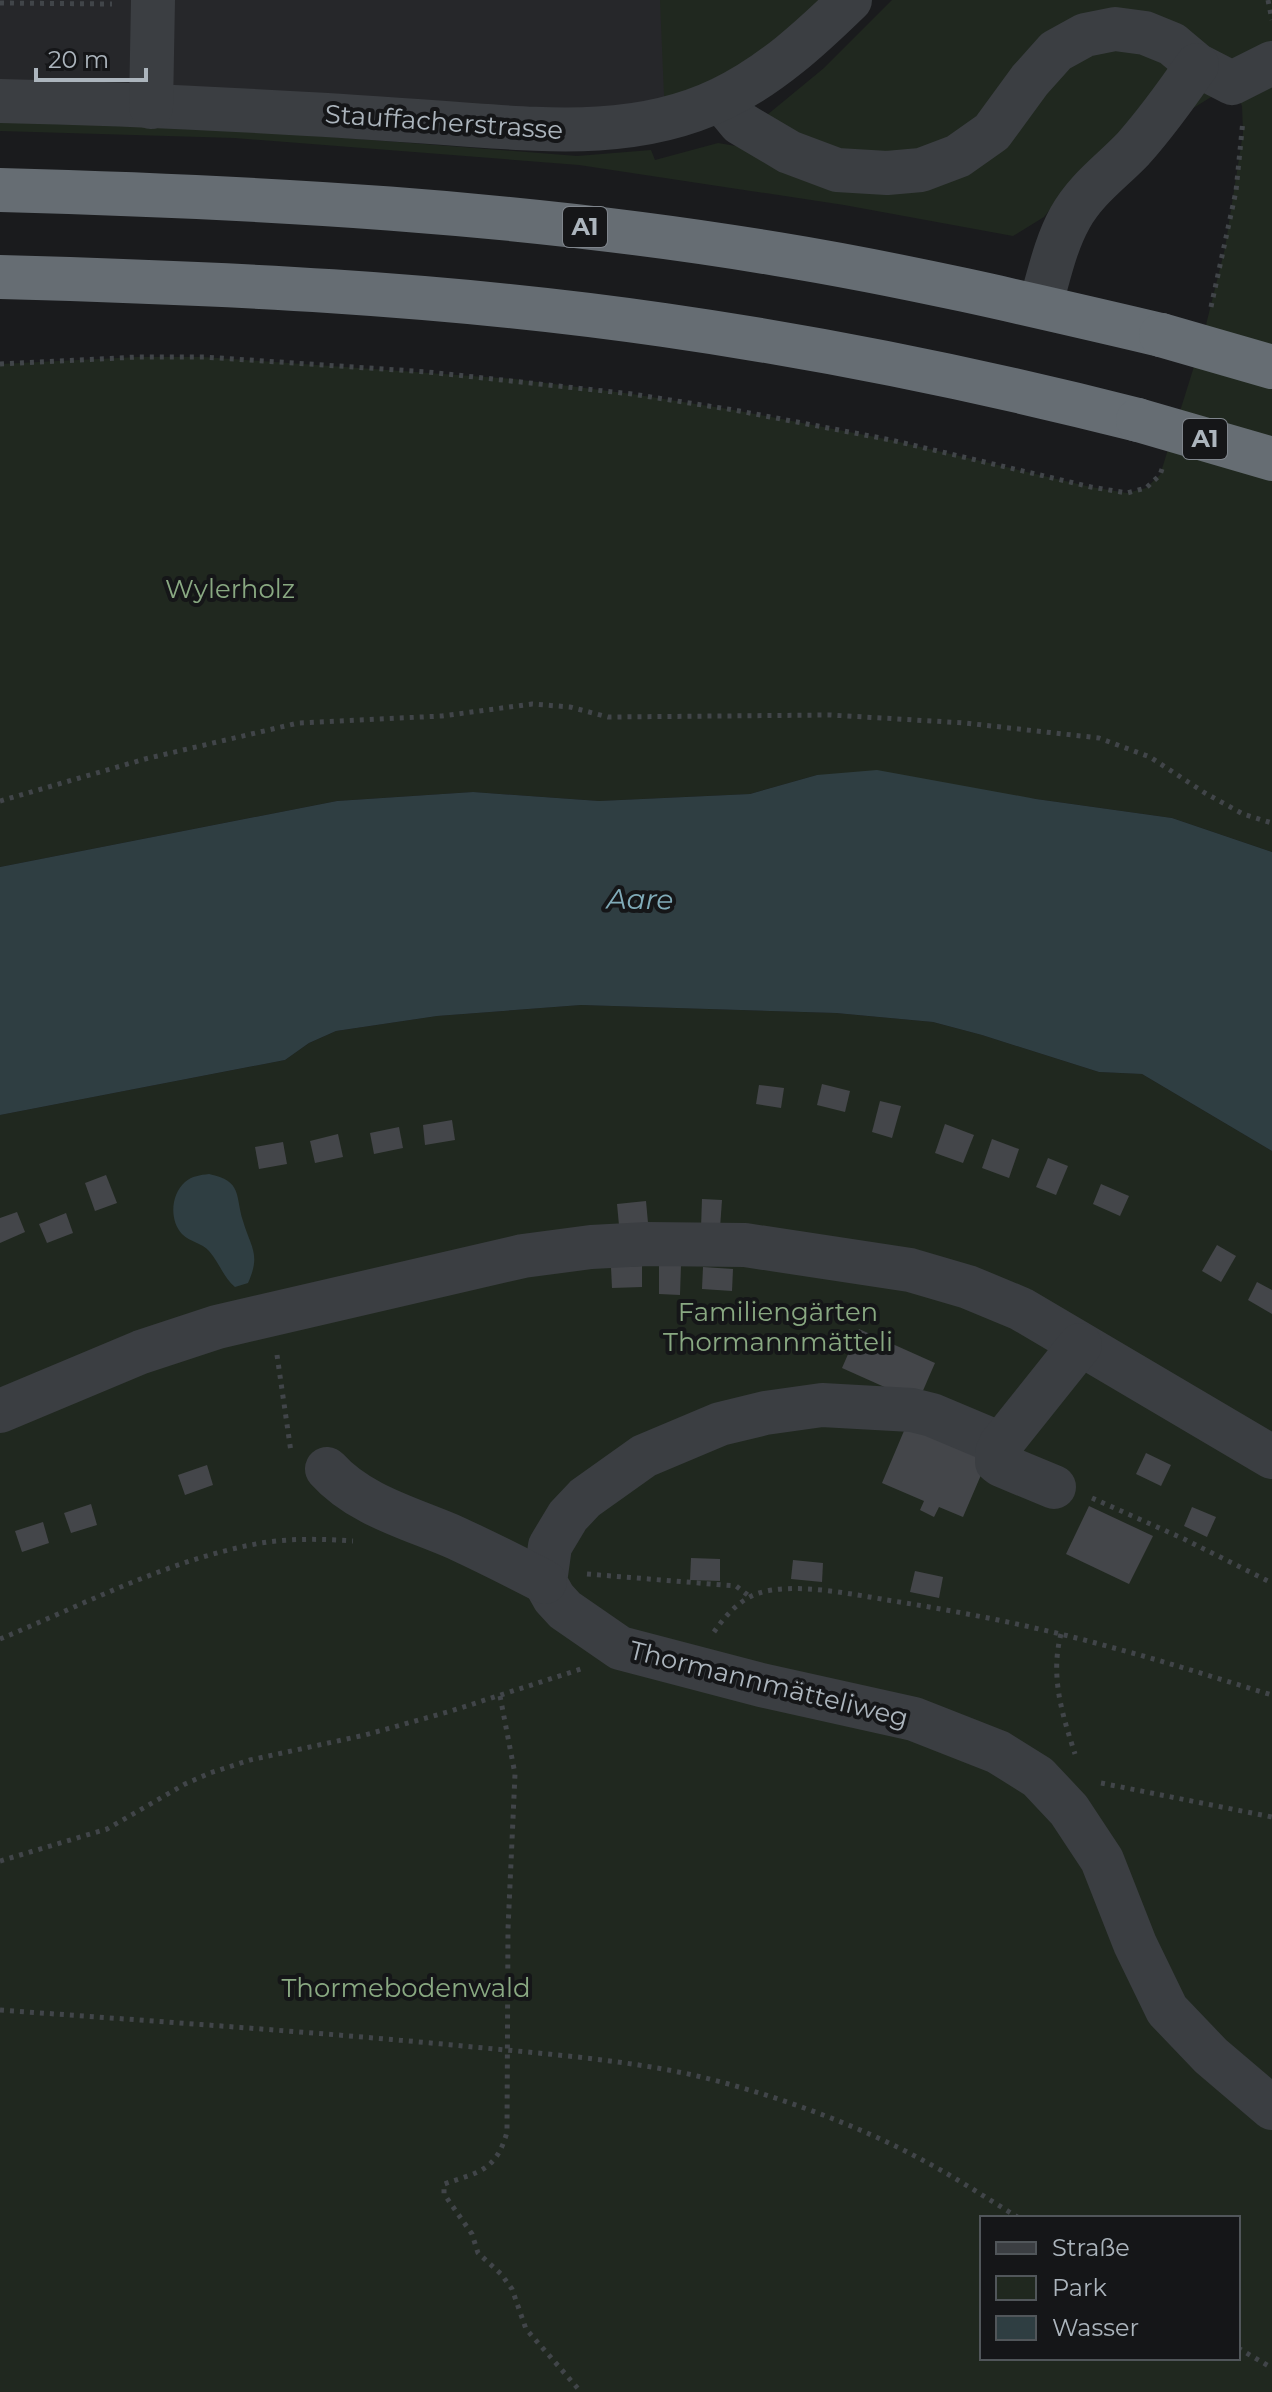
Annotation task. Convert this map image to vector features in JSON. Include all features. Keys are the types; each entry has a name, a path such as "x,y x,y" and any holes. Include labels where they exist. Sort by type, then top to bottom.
{"highway":[{"name":"A1","path":"0,190 273,201 461,214 775,253 1040,306 1161,335 1272,367"},
{"name":"A1","path":"0,277 361,294 661,324 951,374 1138,420 1272,459"}],"street":[{"path":"151,107 153,0"},
{"name":"Stauffacherstrasse","path":"0,101 307,114 560,131 613,128 665,119 721,100 758,78 796,49 850,0"},
{"path":"721,100 740,123 789,152 837,170 887,173 921,170 958,156 992,132 1030,80 1056,51 1085,35 1115,29 1145,33 1172,44 1197,65 1232,83 1272,63"},
{"path":"1040,306 1055,254 1070,218 1087,192 1130,152 1159,119 1197,65"},
{"path":"0,1411 141,1352 217,1327 523,1256 606,1246 745,1245 910,1270 968,1287 1021,1309 1272,1457"},
{"path":"1054,1487 997,1462 997,1453 1080,1345"},
{"path":"327,1469 337,1480 377,1505 545,1576 550,1546 556,1533 585,1498 644,1456 720,1424 765,1413 822,1405 912,1410 932,1415 1001,1444"},
{"name":"Thormannmätteliweg","path":"545,1576 554,1598 565,1610 620,1648 761,1685 914,1719 998,1752 1038,1777 1068,1786 1069,1810 1102,1860 1135,1944 1167,2010 1211,2056 1272,2108"}],"path":[{"path":"1268,0 1272,20"},
{"path":"0,3 109,4"},
{"path":"46,58 152,61"},
{"path":"0,801 145,759 298,723 442,716 532,704 570,707 608,717 831,715 965,723 1099,738 1150,757 1243,814 1272,823"},
{"path":"271,1315 293,1470 327,1469"},
{"path":"1054,1487 1063,1485 1118,1508 1272,1583"},
{"path":"0,1639 170,1568 215,1554 262,1543 368,1541"},
{"path":"545,1576 736,1586 749,1597 762,1592 791,1589 861,1596 947,1610 1061,1634 1272,1695"},
{"path":"1061,1634 1055,1663 1057,1690 1065,1723 1068,1786 1272,1817"},
{"path":"0,1861 107,1829 210,1773 250,1760 365,1735 500,1696 592,1664 615,1654 620,1648"},
{"path":"500,1696 515,1774 508,1929 507,2132 502,2148 488,2167 444,2184 444,2194 472,2234 478,2253 512,2289 526,2329 581,2392"},
{"path":"0,2010 353,2036 611,2061 694,2076 779,2100 852,2128 923,2160 1016,2216"},
{"path":"1240,2349 1272,2368"}],"shaded area":[{"path":"0,0 850,0 694,110 0,101"}],"green space":[{"path":"660,0 850,0 665,119"},
{"name":"Wylerholz","path":"892,0 1272,0 1272,852 1172,818 1036,799 817,775 750,794 599,801 473,792 337,801 0,867 0,364 204,357 514,379 734,410 891,440 1127,493 1146,488 1160,475 1202,341 1225,248 1243,133 1242,106 1232,84 1068,186 1044,217 1013,236 844,205 579,165 234,138 0,131 0,122 232,129 577,156 651,150 655,160 718,143 742,147 918,160 815,152 767,115 824,68"},
{"path":"581,1005 836,1013 933,1022 1099,1072 1142,1074 1272,1151 1272,2392 0,2392 0,1115 285,1060 309,1043 336,1031 437,1016"}],"water":[{"name":"Aare","path":"877,770 1036,799 1172,818 1272,852 1272,1151 1142,1074 1099,1072 933,1022 836,1013 581,1005 437,1016 336,1031 309,1043 285,1060 0,1115 0,867 337,801 473,792 599,801 750,794 817,775"},
{"path":"209,1174 233,1185 253,1251 254,1265 248,1283 235,1287 209,1251 182,1234 175,1222 174,1200 180,1187 190,1178"}],"building":[{"path":"822,1084 850,1091 845,1112 817,1105"},
{"path":"759,1085 784,1088 781,1108 756,1104"},
{"path":"880,1101 901,1106 892,1138 872,1132"},
{"path":"452,1120 455,1140 425,1145 423,1125"},
{"path":"945,1124 974,1135 963,1163 935,1153"},
{"path":"399,1127 403,1148 374,1154 370,1133"},
{"path":"338,1134 343,1157 315,1163 310,1141"},
{"path":"992,1139 1019,1149 1009,1178 982,1168"},
{"path":"283,1142 287,1164 259,1169 255,1147"},
{"path":"1048,1158 1068,1166 1056,1195 1036,1187"},
{"path":"106,1175 117,1203 95,1211 85,1183"},
{"path":"1101,1184 1129,1196 1120,1216 1093,1204"},
{"path":"702,1199 722,1200 720,1228 701,1228"},
{"path":"646,1201 648,1223 619,1225 617,1204"},
{"path":"17,1212 25,1232 0,1243 0,1218"},
{"path":"66,1213 73,1233 47,1243 39,1224"},
{"path":"1217,1245 1236,1256 1221,1282 1202,1271"},
{"path":"659,1265 681,1265 680,1295 659,1294"},
{"path":"642,1266 642,1287 612,1288 611,1267"},
{"path":"703,1267 733,1269 732,1291 702,1289"},
{"path":"1257,1282 1272,1290 1272,1314 1248,1300"},
{"path":"859,1329 935,1363 918,1402 842,1368"},
{"path":"909,1419 990,1454 963,1517 939,1507 934,1517 920,1510 924,1501 882,1483"},
{"path":"1146,1453 1171,1465 1161,1486 1136,1474"},
{"path":"207,1465 213,1485 185,1495 178,1475"},
{"path":"91,1504 97,1525 71,1533 64,1513"},
{"path":"1089,1506 1153,1536 1129,1584 1066,1554"},
{"path":"1192,1507 1216,1517 1207,1537 1184,1526"},
{"path":"43,1522 49,1543 22,1552 15,1531"},
{"path":"691,1558 720,1559 720,1581 690,1580"},
{"path":"793,1560 823,1563 822,1582 791,1579"},
{"path":"915,1571 943,1577 939,1598 910,1592"}],"park label":[{"name":"Familiengärten Thormannmätteli","path":"778,1327"},
{"name":"Thormebodenwald","path":"406,1988"}]}
